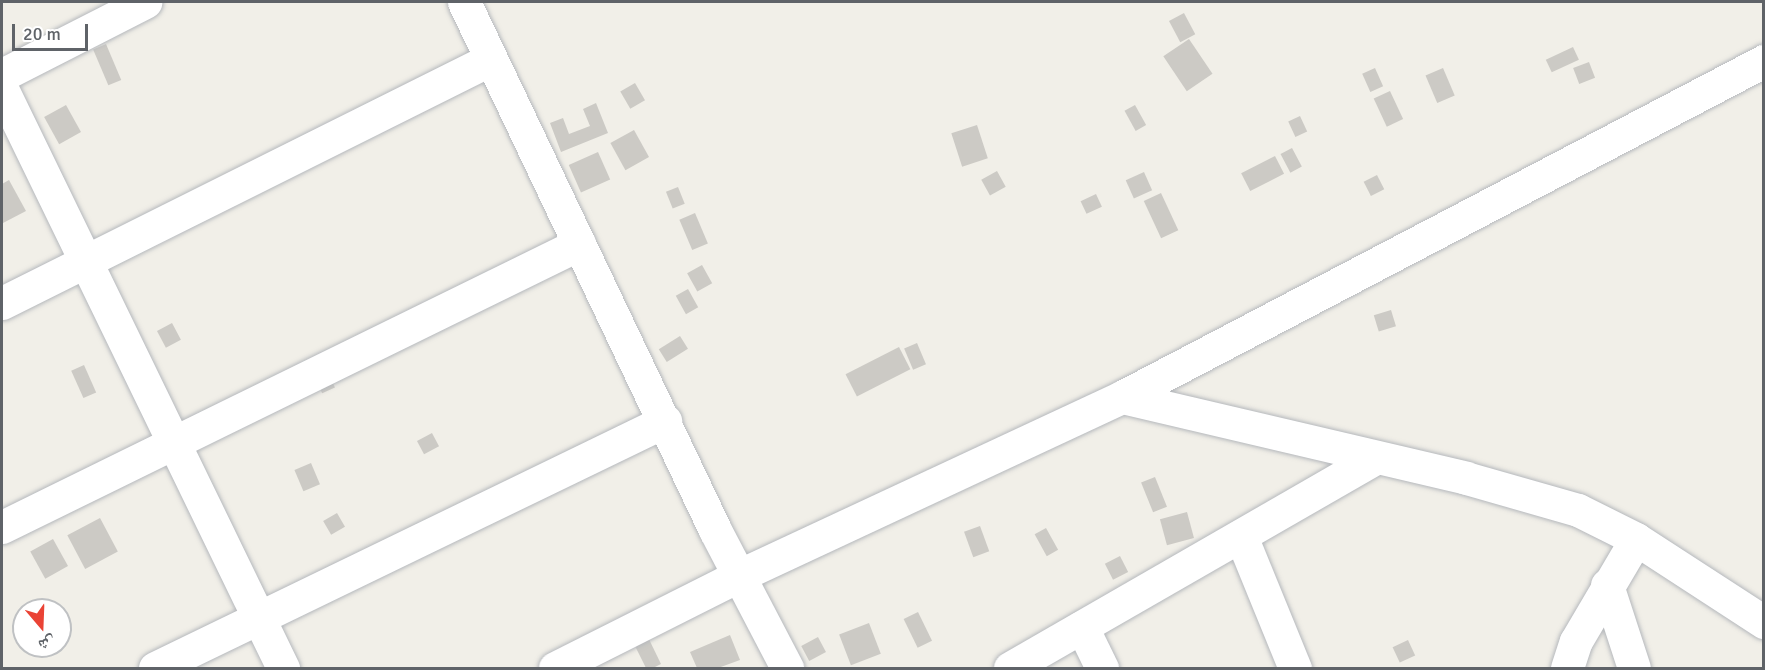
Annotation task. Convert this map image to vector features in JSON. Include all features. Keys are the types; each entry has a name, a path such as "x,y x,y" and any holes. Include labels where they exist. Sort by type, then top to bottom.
{"street":[{"path":"2,75 145,2"},
{"path":"464,2 738,576 787,669"},
{"path":"2,303 491,59"},
{"path":"555,669 738,576 1122,397 1764,61"},
{"path":"2,89 84,262 284,669"},
{"path":"2,527 579,244"},
{"path":"1122,397 1466,478 1578,510 1636,539 1764,622"},
{"path":"155,669 665,421"},
{"path":"1010,669 1375,458"},
{"path":"1241,536 1295,669"},
{"path":"1567,669 1576,641 1636,539"},
{"path":"1607,585 1634,669"},
{"path":"1082,627 1101,669"}],"building":[{"path":"1184,13 1195,34 1180,42 1169,21"},
{"path":"1189,39 1212,74 1187,91 1163,56"},
{"path":"106,44 121,80 108,85 93,49"},
{"path":"1573,47 1579,60 1552,72 1546,60"},
{"path":"1589,62 1595,78 1579,84 1573,68"},
{"path":"1375,68 1383,86 1370,92 1362,74"},
{"path":"1443,68 1455,96 1437,103 1426,75"},
{"path":"635,83 645,100 630,109 620,92"},
{"path":"1390,91 1403,119 1387,127 1374,99"},
{"path":"596,103 608,133 561,152 550,123 563,118 569,134 590,126 583,109"},
{"path":"66,105 81,132 59,144 44,117"},
{"path":"1135,105 1146,125 1136,131 1125,111"},
{"path":"1300,116 1307,131 1295,137 1288,121"},
{"path":"977,125 988,158 962,167 951,133"},
{"path":"634,130 649,157 625,170 610,143"},
{"path":"1292,148 1302,167 1290,173 1281,154"},
{"path":"598,152 610,179 581,192 569,165"},
{"path":"1275,156 1284,174 1250,191 1241,173"},
{"path":"997,171 1006,187 990,195 981,180"},
{"path":"1144,172 1152,190 1134,198 1126,180"},
{"path":"1377,175 1384,189 1371,196 1364,182"},
{"path":"9,180 26,211 3,223 2,184"},
{"path":"678,187 685,204 673,209 666,192"},
{"path":"1161,193 1178,230 1161,238 1144,201"},
{"path":"1096,194 1102,207 1087,214 1081,201"},
{"path":"695,213 708,243 692,250 679,220"},
{"path":"702,265 712,283 697,292 687,273"},
{"path":"688,289 698,307 686,314 676,296"},
{"path":"1391,310 1396,326 1379,332 1374,315"},
{"path":"172,323 181,340 166,348 157,331"},
{"path":"680,336 688,349 667,362 659,349"},
{"path":"917,343 926,364 913,370 904,348"},
{"path":"899,347 910,369 857,397 846,374"},
{"path":"84,365 96,392 83,398 71,371"},
{"path":"328,372 335,388 322,393 315,378"},
{"path":"432,433 439,446 424,454 417,441"},
{"path":"311,463 320,484 303,491 294,470"},
{"path":"1155,477 1167,507 1153,512 1141,483"},
{"path":"1187,512 1194,538 1167,545 1160,519"},
{"path":"337,513 345,527 331,535 323,521"},
{"path":"100,518 118,552 85,569 67,535"},
{"path":"980,526 989,551 973,557 964,532"},
{"path":"1046,528 1058,550 1047,556 1035,534"},
{"path":"53,539 68,566 45,579 30,552"},
{"path":"1120,556 1128,572 1113,580 1105,564"},
{"path":"918,612 932,641 918,648 904,619"},
{"path":"869,623 881,654 851,665 839,634"},
{"path":"645,631 661,664 653,668 646,668 631,638"},
{"path":"730,635 740,660 718,668 697,668 690,652"},
{"path":"818,637 826,652 809,661 801,646"},
{"path":"1408,640 1415,655 1400,663 1393,647"}]}
